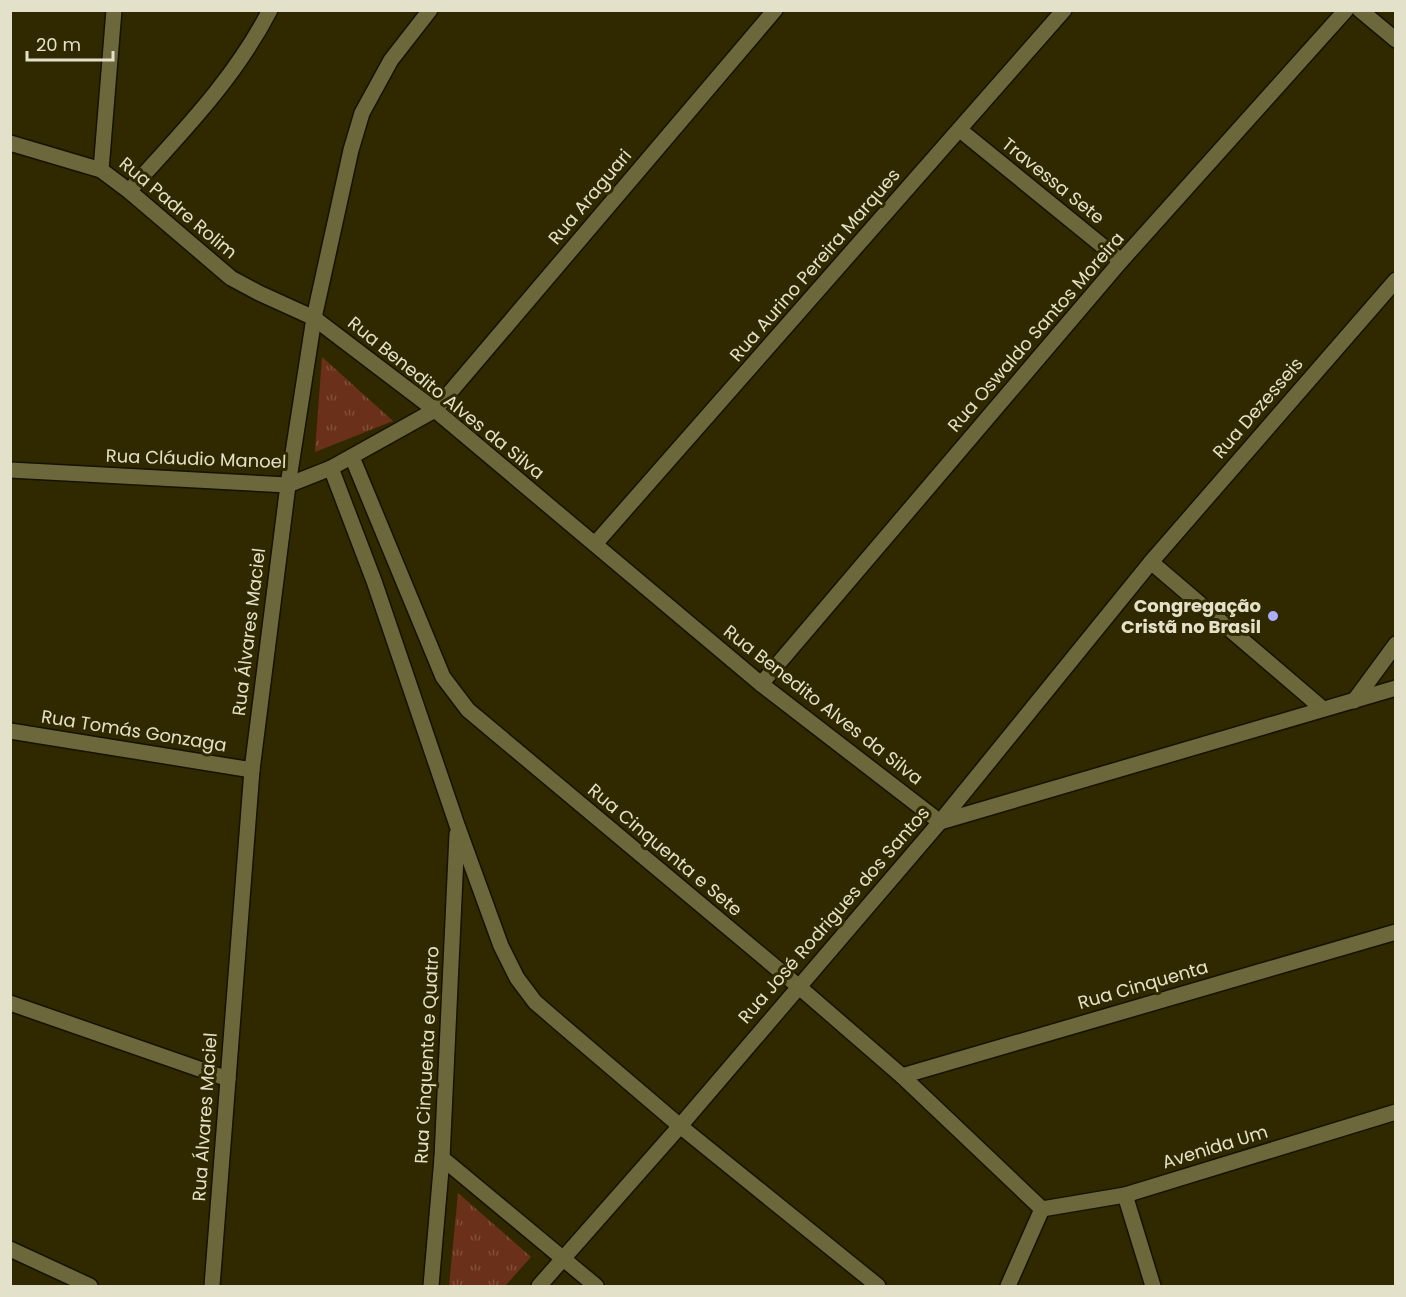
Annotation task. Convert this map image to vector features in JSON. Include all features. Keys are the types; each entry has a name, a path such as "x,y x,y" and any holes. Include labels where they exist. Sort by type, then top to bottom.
{"street":[{"path":"101,170 114,10"},
{"path":"129,191 227,80 254,42 270,10"},
{"name":"Rua Álvares Maciel","path":"212,1287 252,770 288,485 314,318 351,150 362,113 391,60 430,10"},
{"name":"Rua Araguari","path":"435,410 774,10"},
{"name":"Rua Aurino Pereira Marques","path":"595,544 1064,10"},
{"name":"Rua Oswaldo Santos Moreira","path":"761,684 1121,261 1346,10"},
{"path":"1360,10 1395,40"},
{"name":"Travessa Sete","path":"960,130 1121,261"},
{"name":"Rua Padre Rolim","path":"10,142 101,170 231,278 314,318"},
{"name":"Rua Dezesseis","path":"1151,562 1395,280"},
{"name":"Rua Benedito Alves da Silva","path":"314,318 435,410 761,684 940,822"},
{"name":"Rua Cláudio Manoel","path":"10,470 288,485 331,468 435,410"},
{"name":"Rua Cinquenta e Sete","path":"352,457 443,677 468,710 902,1076 1042,1209"},
{"path":"331,468 374,581 501,946 523,986 535,1002 556,1021 680,1126 878,1287"},
{"path":"1151,562 1323,709"},
{"name":"Rua José Rodrigues dos Santos","path":"539,1287 940,822 1151,562"},
{"path":"1354,701 1395,644"},
{"path":"940,822 1395,688"},
{"name":"Rua Tomás Gonzaga","path":"10,731 252,770"},
{"name":"Rua Cinquenta e Quatro","path":"431,1287 442,1158 457,825"},
{"name":"Rua Cinquenta","path":"902,1076 1395,932"},
{"path":"10,1003 228,1079"},
{"name":"Avenida Um","path":"1042,1209 1125,1195 1395,1112"},
{"path":"442,1158 596,1287"},
{"path":"1125,1195 1153,1287"},
{"path":"1008,1287 1042,1209"},
{"path":"10,1249 90,1287"}],"green space":[{"path":"322,357 393,421 315,452"},
{"path":"458,1193 531,1257 505,1286 449,1286"}],"place":[{"name":"Congregação Cristã no Brasil","path":"1273,616"}]}
